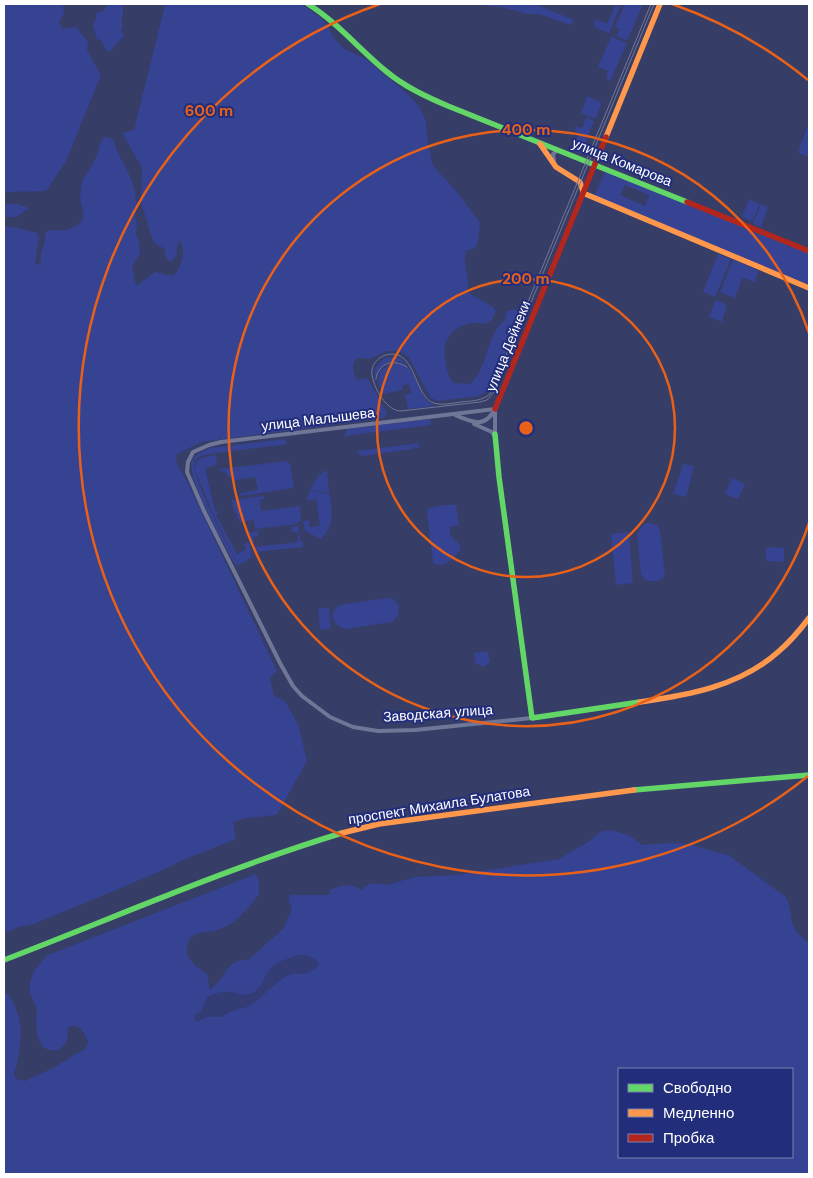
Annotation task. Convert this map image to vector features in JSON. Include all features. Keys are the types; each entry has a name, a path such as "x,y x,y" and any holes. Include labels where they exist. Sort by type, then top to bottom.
{"street":[{"name":"улица Комарова","path":"308,4 389,73 406,85 446,105 809,251"},
{"name":"улица Дейнеки","path":"532,718 498,470 495,409 660,4"},
{"path":"539,143 558,169 582,184 583,193 809,288"},
{"path":"558,150 553,152 552,157 558,169"},
{"path":"568,175 579,179 590,176"},
{"path":"468,420 474,422 487,420 495,409"},
{"name":"улица Малышева","path":"190,457 199,448 221,442 495,409"},
{"name":"улица Малышева","path":"452,414 468,420 496,436"},
{"name":"Заводская улица","path":"190,457 187,472 189,479 293,686 316,708 344,724 358,728 378,731 430,729 532,718 676,696 722,685 750,672 773,658 809,618"},
{"path":"801,628 809,626"},
{"name":"проспект Михаила Булатова","path":"4,960 188,887 347,831 389,823 646,788 809,775"}],"shaded area":[{"path":"4,4 63,4 64,14 59,21 62,29 76,27 88,42 87,50 101,75 66,161 46,191 4,192"},
{"path":"108,4 123,4 121,20 123,25 121,30 124,36 110,51 107,51 100,39 97,40 93,25 96,13 103,11"},
{"path":"300,4 322,19 333,37 344,49 366,59 412,98 420,108 426,121 432,164 460,196 480,223 478,241 475,248 467,250 465,255 468,282 467,292 493,307 496,311 489,322 459,327 447,339 445,361 449,375 454,383 470,384 476,377 481,369 494,334 505,320 507,311 513,309 520,311 521,315 491,387 479,396 438,401 431,398 409,358 403,353 387,351 370,359 357,358 353,366 357,381 366,378 369,381 387,413 383,418 201,442 177,454 178,466 185,477 277,671 270,678 274,696 285,701 298,724 307,761 278,813 233,822 236,839 34,924 4,933 4,226 37,233 39,238 35,264 37,265 41,262 45,233 51,230 69,229 78,225 82,220 84,213 80,197 83,180 96,158 101,141 105,137 113,139 135,192 137,209 135,217 137,224 136,233 140,254 132,266 136,286 155,272 173,276 176,273 182,260 182,245 180,241 178,242 176,256 170,262 166,258 164,248 158,246 153,241 141,202 142,168 122,133 134,130 165,5"},
{"path":"472,4 535,4 574,20 571,25 539,14 528,14 502,7"},
{"path":"616,4 621,4 609,33 596,28 595,19 607,24"},
{"path":"625,4 643,4 626,40 613,35 617,35 620,29 615,27"},
{"path":"611,37 627,43 609,81 606,78 608,71 598,67"},
{"path":"587,96 602,103 595,119 581,113"},
{"path":"586,117 594,121 581,154 573,151 578,134 575,130 576,126 582,128"},
{"path":"807,127 809,128 809,157 798,153"},
{"path":"606,170 809,252 809,285 594,196","holes":["625,185 649,195 645,206 620,195"]},
{"path":"749,199 760,204 752,221 742,217"},
{"path":"4,204 17,204 29,208 16,217 4,217"},
{"path":"761,204 768,207 761,227 753,224"},
{"path":"718,254 731,259 715,297 703,292"},
{"path":"734,260 759,271 755,282 742,279 735,298 720,292"},
{"path":"716,300 727,305 722,322 709,317"},
{"path":"387,357 400,358 409,366 397,362 387,363 379,370 376,383 374,375 376,368"},
{"path":"390,364 405,365 410,370 424,396 436,406 408,409 405,395 412,393 409,384 402,386 403,390 382,394 378,382 380,371"},
{"path":"430,419 431,425 344,436 347,429"},
{"path":"285,439 287,444 209,454 201,456 194,461 204,497 238,565 236,566 200,497 192,469 192,461 197,455 210,448"},
{"path":"419,443 419,448 412,447 412,449 362,456 357,452 357,451"},
{"path":"216,455 217,465 205,468 215,511 218,513 216,515 237,554 246,550 244,544 248,542 250,546 251,558 238,565 195,470 196,462 202,458"},
{"path":"288,461 290,463 294,488 241,496 240,493 258,490 255,477 237,480 227,476 225,471 221,472 220,469"},
{"path":"683,464 694,466 686,497 673,494"},
{"path":"327,470 329,493 310,490 319,476"},
{"path":"732,478 745,484 738,499 725,494"},
{"path":"310,491 330,494 331,523 321,539 305,531 303,521 309,520 310,527 320,526 316,499 306,500"},
{"path":"264,496 264,499 260,500 261,511 302,506 300,509 301,521 297,522 297,524 255,529 254,520 240,522 234,510 232,500"},
{"path":"443,505 456,505 459,525 449,527 451,536 461,546 454,558 441,565 433,562 427,509"},
{"path":"646,523 655,524 660,531 665,575 656,581 645,580 641,574 637,534"},
{"path":"298,526 300,541 303,541 303,547 255,552 246,533 258,531 258,536 253,537 255,547 298,542 298,532 292,532 291,527"},
{"path":"629,532 633,583 616,585 611,534"},
{"path":"766,547 784,548 784,562 766,561"},
{"path":"387,598 393,599 399,605 398,615 392,622 345,629 337,625 333,619 334,612 339,605"},
{"path":"329,607 331,628 320,630 318,609"},
{"path":"488,651 490,661 484,667 475,663 474,653"},
{"path":"611,830 630,836 642,845 688,844 730,856 786,897 794,927 809,943 809,1174 4,1174 4,992 14,1004 20,1026 20,1047 14,1074 16,1079 25,1081 53,1068 85,1049 88,1042 82,1030 71,1026 68,1028 65,1044 58,1050 46,1049 38,1038 37,1007 30,993 30,986 37,967 48,955 256,874 259,882 259,895 242,915 232,923 217,930 196,934 188,942 187,954 194,965 207,974 210,990 230,966 241,960 248,960 284,928 292,909 288,898 291,895 329,895 330,890 346,885 354,886 362,891 365,886 372,883 387,885 415,877 458,875 559,859 590,841 600,832"},
{"path":"298,955 310,956 319,963 316,968 306,974 291,974 282,979 250,1006 229,1012 223,1017 207,1017 196,1022 195,1014 201,1011 207,997 223,992 252,993 259,988 273,966"}],"tram line":[{"path":"651,4 490,394 484,398 472,401 443,404 431,402 425,397 405,359 398,355 388,354 376,361 373,365 372,375 378,392 390,407 401,411 480,402 487,400 494,392 654,4"},
{"path":"376,379 380,369 387,364 397,363 407,367"}],"traffic: fast":[{"path":"308,4 339,28 377,64 416,91 448,106 687,202"},
{"path":"495,434 499,477 532,718 640,702"},
{"path":"634,790 809,775"},
{"path":"4,960 214,877 342,833"}],"traffic: slow":[{"path":"606,137 660,4"},
{"path":"540,144 556,167 580,182 583,191"},
{"path":"583,193 809,288"},
{"path":"640,702 695,692 731,681 763,664 795,636 809,618"},
{"path":"342,833 379,824 634,790"}],"traffic: jam":[{"path":"495,409 606,137"},
{"path":"687,202 809,251"}]}
